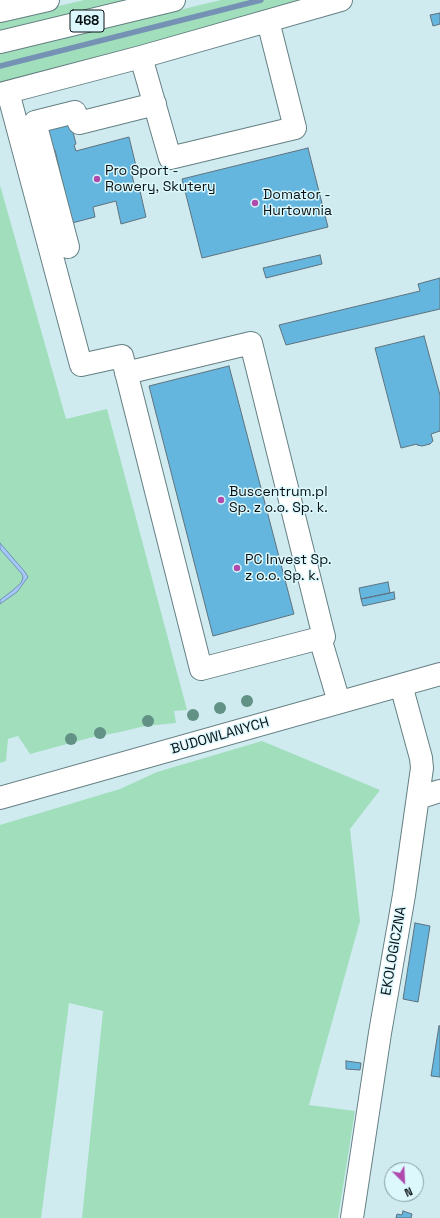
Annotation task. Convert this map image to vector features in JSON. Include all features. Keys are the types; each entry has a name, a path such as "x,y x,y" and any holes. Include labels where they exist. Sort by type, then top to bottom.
{"street":[{"path":"0,12 48,0"},
{"name":"468","path":"0,42 174,0"},
{"path":"126,373 251,343 324,637 201,669 126,373 122,356 81,365 4,93 141,57 341,0"},
{"path":"141,57 170,158 295,128 268,21"},
{"path":"68,247 35,122 76,112 79,124 155,104"},
{"path":"320,638 339,702"},
{"name":"BUDOWLANYCH","path":"0,798 440,674"},
{"name":"EKOLOGICZNA","path":"352,1218 380,1033 404,895 422,768 421,758 401,685"},
{"path":"418,798 440,791"}],"green space":[{"path":"84,0 142,0 0,34 0,20"},
{"path":"221,0 316,0 0,88 0,53"},
{"path":"0,185 66,419 107,409 187,710 174,711 176,723 145,726 93,737 30,754 18,736 8,739 6,761 0,763"},
{"path":"262,741 380,790 350,829 360,921 309,1105 355,1111 338,1218 82,1218 103,1011 69,1003 41,1218 0,1218 0,825 120,789 157,772"}],"water":[{"path":"0,543 28,577 17,592 0,604 0,600 21,583 23,578 22,574 0,549"}],"building":[{"path":"440,13 440,24 433,26 430,15"},
{"name":"Pro Sport - Rowery, Skutery","path":"71,124 76,144 74,145 76,151 129,137 136,166 130,167 136,192 140,191 146,217 121,224 116,201 93,207 95,217 72,223 55,150 52,151 47,130"},
{"name":"Domator - Hurtownia","path":"308,148 328,227 202,258 182,179"},
{"path":"320,255 322,264 266,278 263,268"},
{"path":"440,278 440,309 286,345 279,325 420,291 418,284"},
{"path":"424,336 440,395 440,431 431,434 433,441 430,444 422,446 417,444 401,448 375,348"},
{"name":"Buscentrum.pl Sp. z o.o. Sp. k.","path":"229,366 294,614 213,636 149,386"},
{"path":"388,582 390,593 361,599 359,588"},
{"path":"394,592 395,599 363,606 361,599"},
{"path":"415,923 430,926 418,1002 403,999"},
{"path":"440,1026 440,1077 431,1076"},
{"path":"346,1061 361,1063 360,1070 346,1069"},
{"path":"403,1211 412,1214 411,1218 396,1218 397,1214 402,1215"}],"waterway":[{"path":"0,66 261,0"}],"place":[{"name":"Pro Sport - Rowery, Skutery","path":"97,179"},
{"name":"Domator - Hurtownia","path":"255,203"},
{"name":"Buscentrum.pl Sp. z o.o. Sp. k.","path":"221,500"},
{"name":"PC Invest Sp. z o.o. Sp. k.","path":"237,568"}]}
